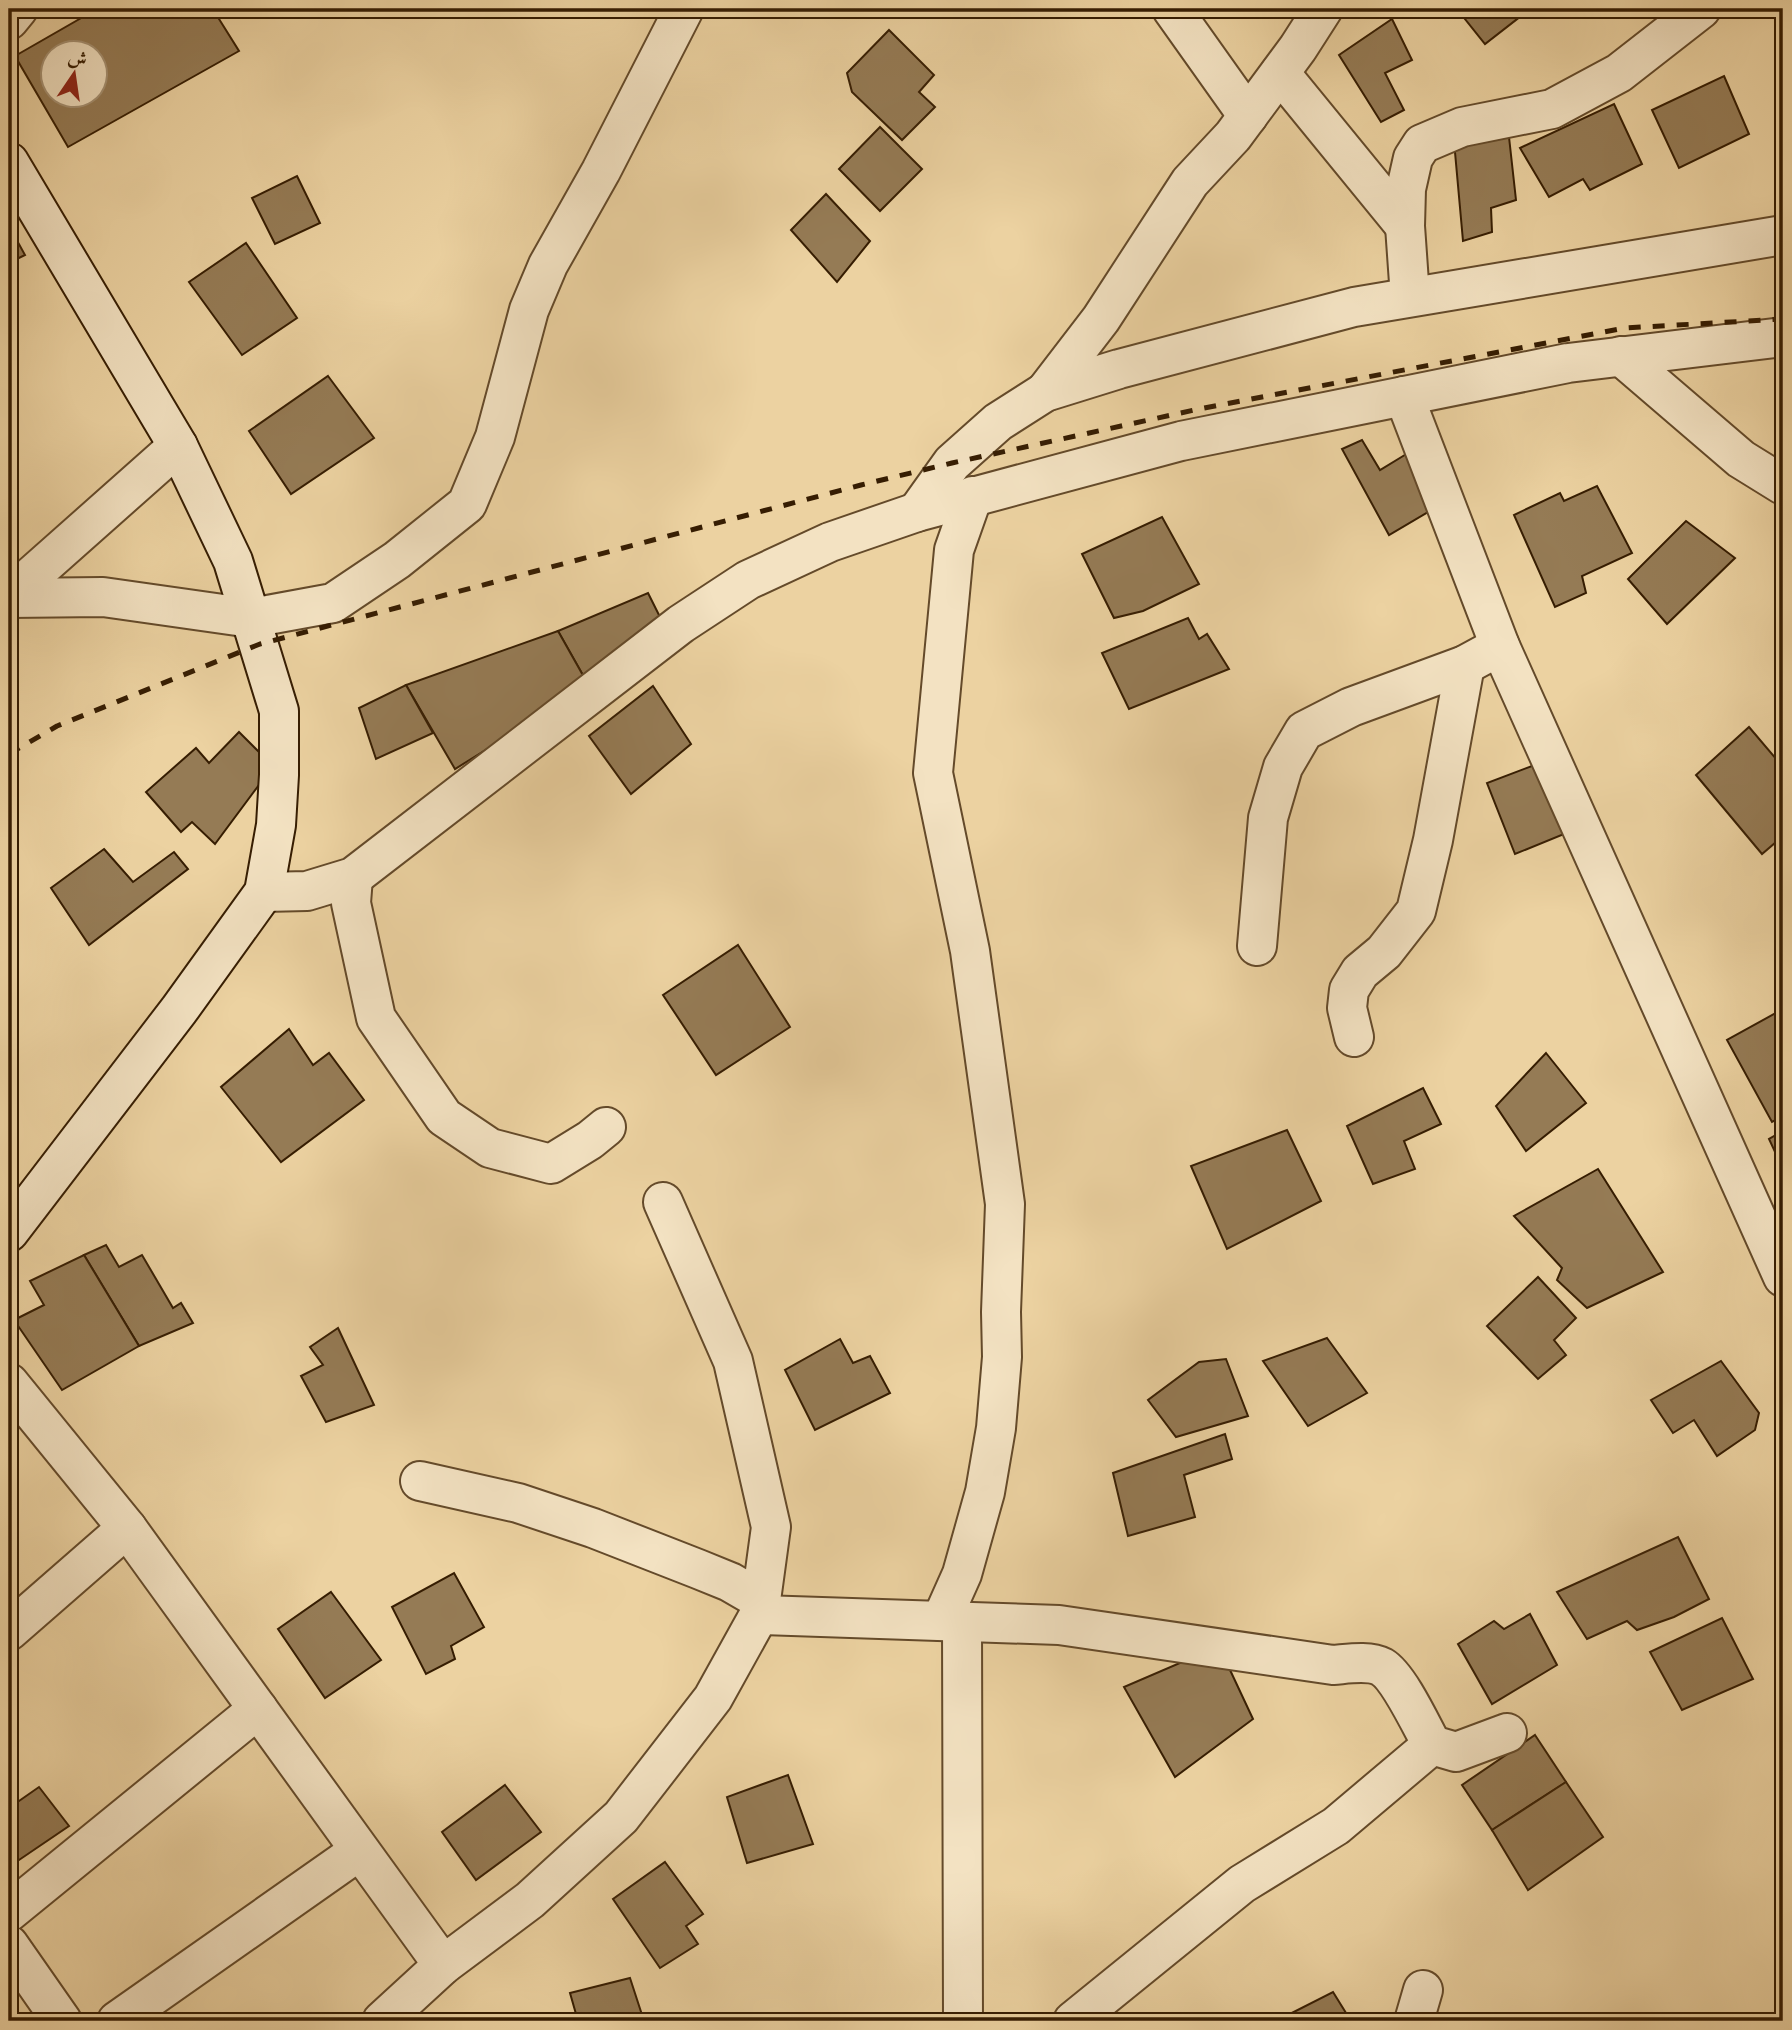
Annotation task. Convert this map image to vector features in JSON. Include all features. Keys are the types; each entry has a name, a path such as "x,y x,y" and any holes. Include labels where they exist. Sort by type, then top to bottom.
{"street":[{"path":"9,20 18,9"},
{"path":"9,597 103,597 251,618 333,603 397,560 467,504 495,437 529,310 548,265 607,159 684,9"},
{"path":"1172,9 1248,116"},
{"path":"1045,392 1108,309 1190,182 1233,136 1323,9"},
{"path":"1410,297 1405,226 1408,175 1413,158 1422,144 1462,127 1552,109 1619,73 1701,9"},
{"path":"1280,73 1405,226"},
{"path":"9,162 178,446 233,561 279,711 276,825 264,892 179,1010 9,1232"},
{"path":"917,512 952,463 998,422 1045,392 1119,369 1340,310 1783,235"},
{"path":"264,892 307,891 353,877 681,624 748,580 830,541 973,496 1181,441 1568,363 1783,337"},
{"path":"1621,356 1741,459 1783,485"},
{"path":"1404,396 1500,646 1783,1277"},
{"path":"9,597 178,446"},
{"path":"963,2021 951,1621 985,1492 996,1428 1002,1357 1005,1204 971,951 933,773 954,550 973,496"},
{"path":"1257,946 1268,818 1283,767 1304,731 1351,707 1465,665 1500,646"},
{"path":"1354,1037 1347,1009 1349,990 1360,972 1384,951 1416,911 1433,840 1465,665"},
{"path":"353,877 351,903 376,1018 444,1118 490,1148 551,1164 606,1127"},
{"path":"382,2021 443,1965 530,1900 621,1817 713,1698 760,1608 771,1527 733,1361 663,1202"},
{"path":"9,1383 127,1528 443,1965"},
{"path":"420,1481 518,1503 593,1528 730,1582 760,1608 951,1621 1059,1625 1333,1665 1363,1664 1382,1668 1408,1698 1432,1745 1456,1752 1507,1732"},
{"path":"9,1631 127,1528"},
{"path":"9,1912 258,1709"},
{"path":"1073,2021 1241,1884 1336,1826 1432,1745"},
{"path":"117,2021 359,1851"},
{"path":"9,1945 62,2021"}],"building":[{"path":"97,9 218,9 214,11 239,51 68,147 45,108 108,108 108,38 46,38"},
{"path":"1457,9 1530,9 1485,44"},
{"path":"1392,19 1412,60 1385,73 1404,110 1381,122 1339,55"},
{"path":"889,30 934,75 919,92 935,107 902,140 852,92 847,73"},
{"path":"38,43 38,95 15,56"},
{"path":"1724,76 1749,134 1679,168 1652,110"},
{"path":"1614,104 1642,164 1590,190 1583,179 1549,197 1520,148"},
{"path":"880,127 922,169 880,211 839,169"},
{"path":"1509,137 1516,200 1491,208 1492,232 1463,241 1454,141"},
{"path":"297,176 320,223 275,244 252,198"},
{"path":"826,194 870,241 837,282 791,230"},
{"path":"9,226 25,255 9,263"},
{"path":"246,243 297,318 242,355 189,282"},
{"path":"328,376 374,438 291,494 249,431"},
{"path":"1362,440 1380,470 1408,453 1440,505 1389,535 1342,449"},
{"path":"1597,486 1632,553 1582,576 1586,593 1555,607 1514,515 1560,493 1564,501"},
{"path":"1162,517 1199,584 1143,611 1114,618 1082,554"},
{"path":"1686,521 1735,558 1667,624 1628,579"},
{"path":"648,593 662,621 589,686 558,631"},
{"path":"1188,618 1199,639 1207,634 1229,669 1129,709 1102,653"},
{"path":"558,631 589,686 455,769 406,685"},
{"path":"406,685 433,733 376,759 359,708"},
{"path":"653,686 691,744 631,794 589,736"},
{"path":"1749,727 1783,767 1783,836 1762,854 1696,775"},
{"path":"239,732 273,766 215,844 192,822 181,832 146,792 196,748 209,763"},
{"path":"1540,763 1569,832 1515,854 1487,783"},
{"path":"104,849 133,882 174,852 188,869 89,945 51,888"},
{"path":"738,945 790,1027 716,1075 663,995"},
{"path":"1783,1009 1783,1116 1772,1122 1727,1040"},
{"path":"289,1029 313,1065 329,1053 364,1100 281,1162 221,1087"},
{"path":"1546,1053 1586,1103 1526,1151 1496,1106"},
{"path":"1423,1088 1441,1124 1404,1141 1415,1169 1373,1184 1347,1126"},
{"path":"1287,1130 1321,1201 1227,1249 1191,1166"},
{"path":"1783,1131 1783,1169 1769,1139"},
{"path":"1598,1169 1663,1272 1587,1308 1557,1280 1562,1268 1514,1216"},
{"path":"106,1245 119,1267 142,1255 173,1308 181,1303 193,1323 139,1346 84,1255"},
{"path":"84,1255 139,1346 62,1390 14,1320 44,1305 30,1281"},
{"path":"1538,1277 1576,1318 1554,1340 1566,1355 1538,1379 1487,1326"},
{"path":"338,1328 374,1405 326,1422 301,1376 323,1365 310,1347"},
{"path":"1327,1338 1367,1393 1308,1426 1263,1361"},
{"path":"840,1339 853,1363 870,1356 890,1393 815,1430 785,1370"},
{"path":"1226,1359 1248,1416 1176,1437 1148,1400 1199,1362"},
{"path":"1721,1361 1759,1413 1755,1430 1717,1456 1694,1420 1673,1433 1651,1400"},
{"path":"1225,1434 1232,1459 1184,1475 1195,1517 1128,1536 1113,1473"},
{"path":"1678,1537 1709,1599 1674,1617 1637,1630 1627,1621 1587,1639 1557,1592"},
{"path":"454,1573 484,1627 451,1646 455,1659 426,1674 392,1607"},
{"path":"331,1592 381,1660 325,1698 278,1629"},
{"path":"1530,1614 1557,1665 1492,1704 1458,1644 1494,1621 1504,1629"},
{"path":"1722,1618 1753,1679 1682,1710 1650,1652"},
{"path":"1203,1653 1223,1655 1253,1719 1175,1777 1124,1687"},
{"path":"1535,1735 1566,1782 1492,1830 1462,1785"},
{"path":"788,1775 813,1844 747,1863 727,1797"},
{"path":"1566,1782 1603,1837 1528,1890 1492,1830"},
{"path":"505,1785 541,1832 476,1880 442,1832"},
{"path":"39,1787 69,1826 19,1860 9,1847 9,1808"},
{"path":"665,1862 703,1914 686,1926 698,1944 660,1968 613,1899"},
{"path":"630,1978 644,2021 578,2021 570,1993"},
{"path":"1333,1992 1351,2021 1276,2021"}],"railway":[{"path":"9,754 57,726 260,644 861,485 1199,409 1625,328 1783,319"}]}
